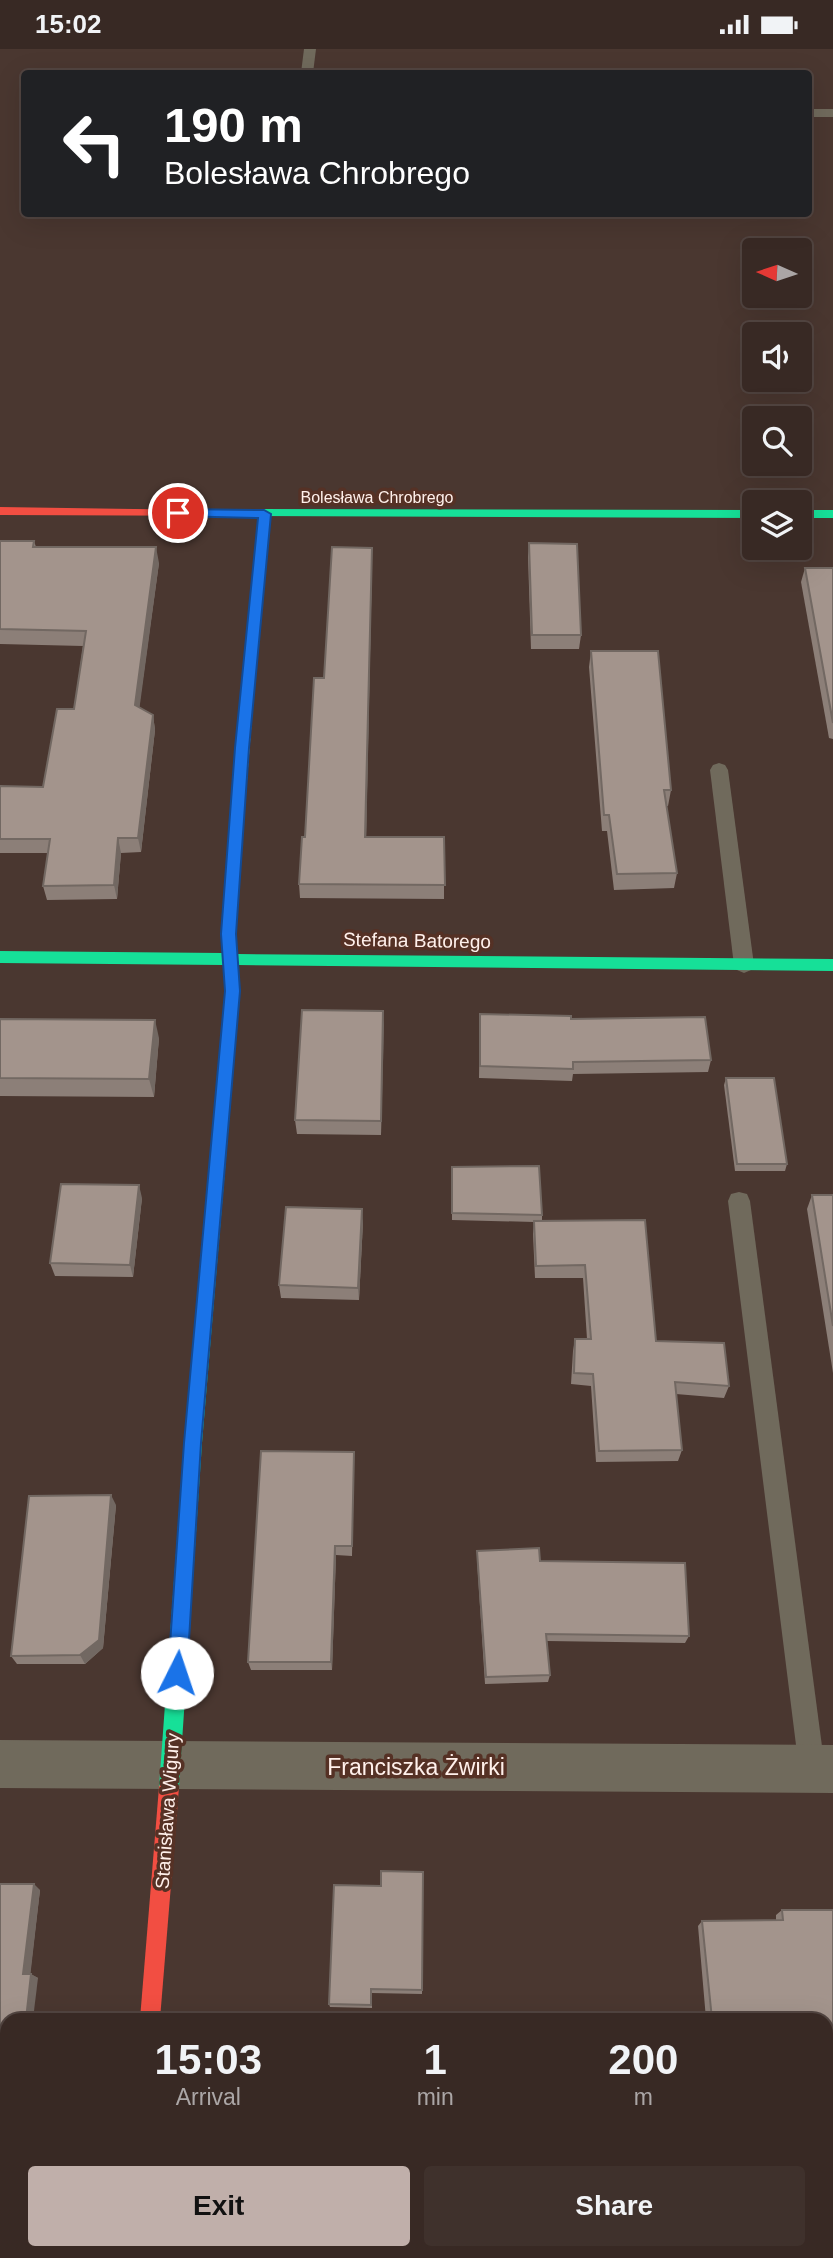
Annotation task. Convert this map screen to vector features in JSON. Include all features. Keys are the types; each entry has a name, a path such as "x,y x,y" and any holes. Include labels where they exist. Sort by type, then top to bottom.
{"street":[{"name":"Bolesława Chrobrego","path":"0,511 742,515"},
{"name":"Stanisława Wigury","path":"150,2013 171,1765 192,1443 233,991 228,934 264,514"},
{"path":"812,514 833,514"},
{"name":"Stefana Batorego","path":"0,957 833,965"},
{"name":"Franciszka Żwirki","path":"0,1764 823,1769"}],"lane":[{"path":"306,70 310,49"},
{"path":"812,113 833,113"},
{"path":"719,770 744,965"},
{"path":"739,1201 823,1769"}],"building":[{"path":"0,541 34,541 33,547 156,547 135,705 153,715 138,838 118,838 114,885 43,886 50,839 0,839 0,786 43,787 57,709 74,709 86,631 0,629"},
{"path":"529,543 577,544 581,635 532,635"},
{"path":"332,547 372,548 365,837 444,837 445,885 299,884 302,837 305,837 314,678 324,678"},
{"path":"805,568 833,568 833,723"},
{"path":"591,651 658,651 671,790 664,790 677,873 617,874 609,815 604,815"},
{"path":"302,1010 383,1011 381,1121 295,1120"},
{"path":"480,1014 571,1016 571,1019 705,1017 711,1060 573,1062 573,1069 480,1066"},
{"path":"0,1019 155,1020 149,1079 0,1078"},
{"path":"726,1078 774,1078 787,1164 737,1164"},
{"path":"539,1166 542,1215 452,1213 452,1167"},
{"path":"61,1184 139,1185 130,1265 50,1263"},
{"path":"812,1195 833,1195 833,1326"},
{"path":"286,1207 362,1209 358,1288 279,1285"},
{"path":"645,1220 656,1341 724,1343 729,1386 675,1382 682,1450 599,1451 593,1374 574,1373 575,1339 591,1339 585,1265 536,1266 534,1221"},
{"path":"261,1451 354,1452 352,1546 335,1546 331,1662 248,1662"},
{"path":"111,1495 99,1640 80,1655 11,1656 29,1496"},
{"path":"539,1548 540,1561 685,1563 689,1636 546,1634 550,1675 486,1677 477,1551"},
{"path":"381,1871 423,1872 422,1990 371,1989 371,2005 329,2004 334,1885 381,1886"},
{"path":"0,1884 34,1884 23,1974 31,1974 27,2013 0,2013"},
{"path":"782,1910 833,1910 833,2013 711,2013 702,1921 783,1920"}],"traffic: fast":[{"path":"255,513 742,514"},
{"path":"812,514 833,514"},
{"path":"169,1787 193,1443 233,991 228,934 234,855"},
{"path":"0,957 833,965"}],"traffic: slow":[{"path":"234,855 252,643"}],"traffic: jam":[{"path":"0,511 255,513"},
{"path":"252,643 264,514"},
{"path":"150,2013 169,1787"}],"route":[{"path":"177,1673 192,1443 233,991 228,934 264,514 178,513"}]}
